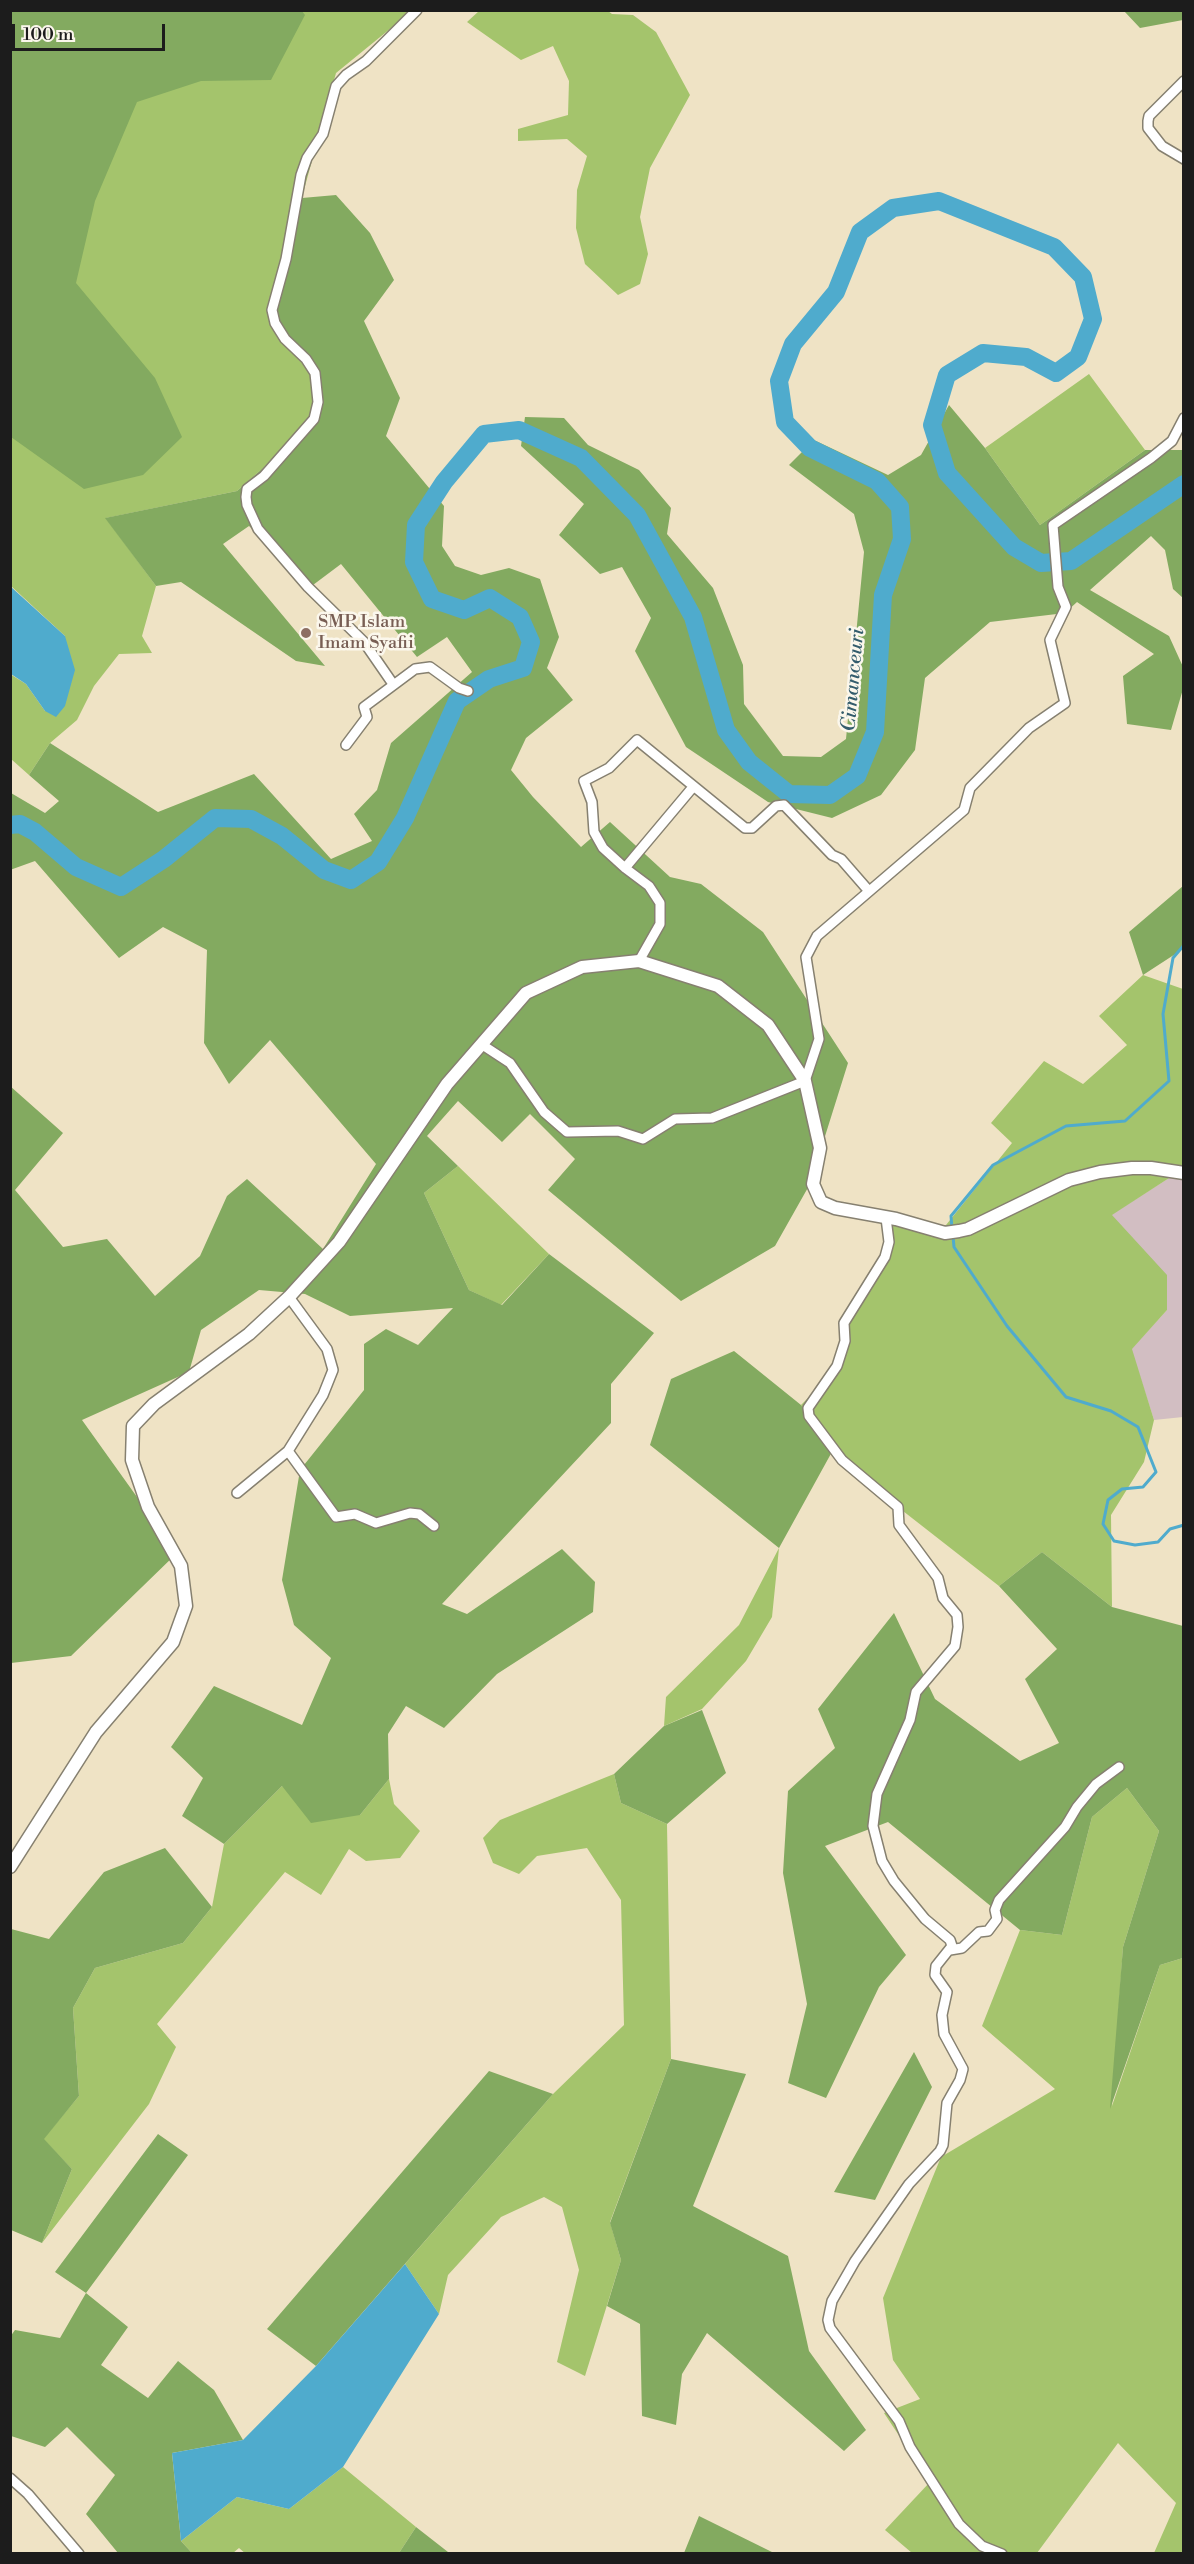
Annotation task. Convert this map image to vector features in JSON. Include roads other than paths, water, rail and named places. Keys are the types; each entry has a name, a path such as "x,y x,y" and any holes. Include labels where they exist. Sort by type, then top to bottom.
{"street":[{"path":"393,684 364,642 308,587 258,529 247,505 246,497 247,489 264,477 314,419 318,402 315,373 306,359 285,339 275,323 272,310 286,258 301,175 307,158 323,134 336,86 346,75 366,61 417,10"},
{"path":"1184,81 1149,116 1148,128 1162,146 1184,159"},
{"path":"481,1044 510,1063 544,1112 567,1132 618,1131 643,1139 675,1119 712,1118 805,1081 819,1039 806,957 817,936 964,810 970,788 1029,728 1065,703 1050,640 1066,607 1058,587 1053,525 1172,441 1184,418"},
{"path":"346,745 366,717 364,707 415,669 430,667 459,688 468,691"},
{"path":"639,961 660,924 660,903 649,886 603,848 594,832 592,802 584,781 609,768 637,740 745,828 752,828 776,806 784,805 832,855 841,859 868,890"},
{"path":"625,868 693,787"},
{"path":"10,1867 96,1732 173,1642 186,1606 181,1566 148,1507 132,1460 133,1426 154,1404 249,1334 289,1297 339,1242 447,1084 526,993 582,967 639,961 717,986 768,1025 805,1081 820,1148 813,1184 821,1202 836,1208 945,1233 968,1229 1049,1188 1100,1172 1142,1168 1184,1173"},
{"path":"886,1218 889,1242 885,1257 844,1323 844,1341 837,1366 808,1408 809,1416 842,1460 898,1507 900,1525 938,1578 943,1598 957,1615 955,1646 916,1692 910,1720 877,1794 873,1826 882,1861 894,1881 925,1919 950,1940 952,1946 936,1966 935,1975 947,1992 942,2015 944,2034 963,2069 960,2080 946,2103 944,2145 909,2184 855,2261 832,2301 828,2320 830,2328 899,2421 910,2447 959,2524 982,2546 1002,2553"},
{"path":"237,1493 288,1451 323,1395 333,1370 327,1349 289,1297"},
{"path":"288,1451 336,1517 355,1514 376,1523 410,1513 419,1514 434,1527"},
{"path":"950,1950 962,1948 979,1932 988,1930 997,1919 995,1910 999,1900 1065,1827 1077,1807 1096,1784 1119,1767"},
{"path":"10,2478 28,2494 79,2553"}],"water":[{"path":"10,586 65,636 75,670 65,706 56,717 45,711 26,684 11,674"},
{"path":"405,2264 439,2314 343,2467 289,2509 237,2497 181,2541 172,2453 243,2440 316,2366"}],"waterway":[{"name":"Cimanceuri","path":"10,825 20,824 35,832 76,867 121,887 164,859 215,818 251,819 282,836 324,870 351,880 378,862 405,818 457,701 489,679 523,668 531,642 520,617 490,598 464,610 432,599 414,562 416,525 444,482 484,434 519,430 581,458 637,515 693,617 726,730 749,762 789,794 830,795 857,776 875,732 883,595 902,539 900,507 877,481 810,448 785,422 779,381 793,344 836,292 860,232 893,208 939,201 1054,247 1083,277 1093,319 1078,357 1056,373 1026,357 983,353 947,375 932,425 947,473 1014,547 1041,563 1071,561 1184,484"},
{"path":"952,1229 951,1216 993,1165 1066,1126 1125,1121 1169,1081 1163,1014 1173,958 1184,945"},
{"path":"953,1236 954,1247 1007,1326 1066,1397 1111,1411 1138,1427 1156,1472 1143,1487 1122,1489 1108,1500 1103,1524 1114,1541 1135,1545 1158,1542 1170,1529 1184,1525"}],"place":[{"name":"SMP Islam Imam Syafii","path":"306,633"}]}
